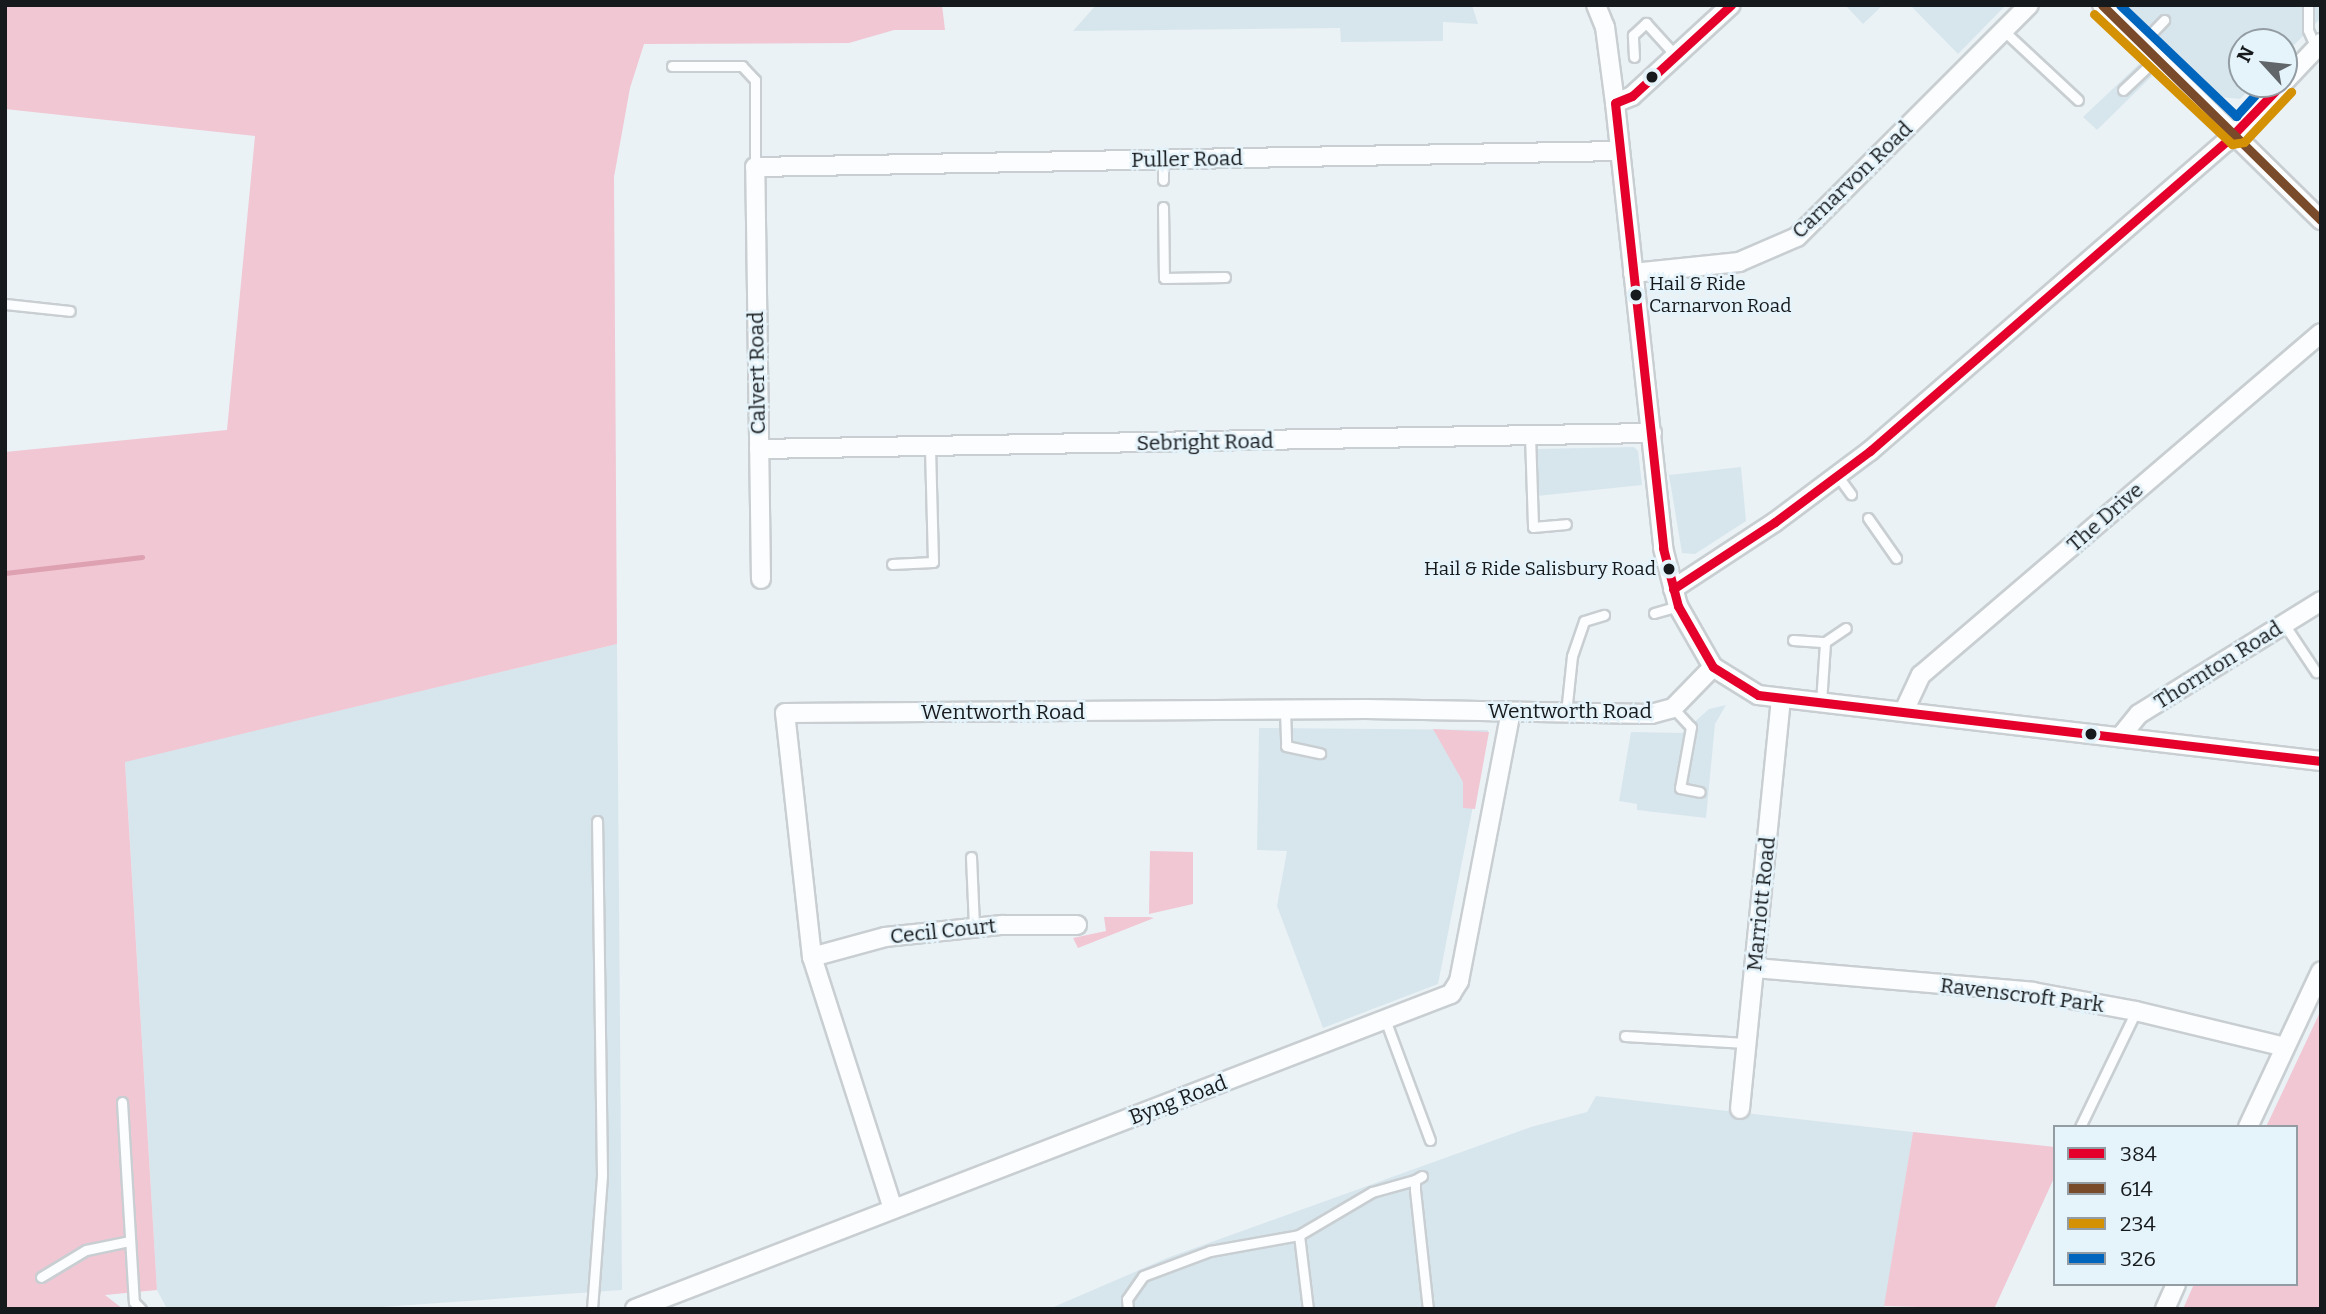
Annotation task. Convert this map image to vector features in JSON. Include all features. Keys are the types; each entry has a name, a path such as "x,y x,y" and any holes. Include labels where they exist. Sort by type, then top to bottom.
{"street":[{"path":"1596,5 1605,27 1615,103 1663,548 1676,597 1713,667 1748,692 1781,699 1904,711 2321,761"},
{"path":"1615,103 1632,96 1731,5"},
{"name":"Carnarvon Road","path":"1633,273 1739,262 1797,237 2029,5"},
{"path":"2102,5 2236,133 2321,219"},
{"path":"2298,67 2318,46"},
{"path":"1676,597 1837,475 2236,133 2269,98"},
{"name":"Puller Road","path":"755,167 1619,151"},
{"name":"Calvert Road","path":"755,167 761,579"},
{"name":"The Drive","path":"1904,711 1921,675 2321,333"},
{"name":"Sebright Road","path":"758,449 1652,433"},
{"name":"Thornton Road","path":"2121,736 2139,714 2321,601"},
{"name":"Wentworth Road","path":"893,1209 812,957 785,713 1285,710 1651,714 1673,708 1713,667"},
{"name":"Marriott Road","path":"1740,1110 1781,699"},
{"name":"Byng Road","path":"635,1309 1386,1022 1451,994 1459,981 1511,712"},
{"name":"Cecil Court","path":"812,957 885,937 974,927 1077,925"},
{"name":"Ravenscroft Park","path":"1755,968 2033,992 2136,1011 2285,1047"},
{"path":"2249,1125 2321,971"},
{"path":"2165,1309 2175,1286"}],"lane":[{"path":"2308,5 2308,30 2318,46"},
{"path":"2142,43 2164,20"},
{"path":"1634,57 1633,35 1646,23 1676,56"},
{"path":"2004,31 2078,100"},
{"path":"2123,90 2157,58"},
{"path":"672,66 742,66 755,80 755,167"},
{"path":"1163,159 1163,180"},
{"path":"1163,207 1164,278 1225,277"},
{"path":"5,304 70,312"},
{"path":"1530,435 1533,527 1566,524"},
{"path":"892,564 933,562 930,446"},
{"path":"1837,475 1851,494"},
{"path":"1868,518 1896,558"},
{"path":"1654,613 1676,597"},
{"path":"1566,713 1572,656 1584,621 1604,615"},
{"path":"2284,624 2316,672"},
{"path":"1793,640 1825,642 1846,628"},
{"path":"1821,703 1825,642"},
{"path":"1673,708 1691,727 1680,788 1700,792"},
{"path":"1285,710 1286,747 1320,753"},
{"path":"593,1309 601,1175 597,821"},
{"path":"971,857 974,927"},
{"path":"2081,1125 2136,1011"},
{"path":"1386,1022 1430,1140"},
{"path":"1625,1036 1746,1043"},
{"path":"122,1102 134,1302 141,1309"},
{"path":"1128,1309 1127,1299 1143,1276 1210,1251 1298,1235 1372,1192 1418,1178 1427,1309"},
{"path":"1298,1235 1308,1309"},
{"path":"41,1277 86,1250 130,1241"}],"shaded area":[{"path":"5,5 942,5 945,30 894,30 849,43 644,44 630,88 614,177 617,644 125,762 157,1290 105,1295 123,1309 5,1309 5,452 227,430 255,136 5,109"},
{"path":"1096,5 1472,5 1478,24 1443,22 1443,41 1341,42 1340,28 1073,31"},
{"path":"1845,5 1883,5 1863,24"},
{"path":"1910,5 2006,5 1958,54"},
{"path":"2123,5 2321,5 2321,18 2298,41 2298,28 2228,28 2228,98 2220,97"},
{"path":"2139,64 2152,76 2097,130 2083,117"},
{"path":"1634,447 1638,451 1642,485 1537,496 1535,449"},
{"path":"1741,467 1746,521 1695,554 1682,553 1669,475"},
{"path":"617,644 622,1290 354,1309 167,1309 157,1290 125,761"},
{"path":"1726,705 1715,724 1706,818 1637,810 1637,804 1619,801 1631,732 1682,733 1709,709"},
{"path":"1259,728 1488,730 1438,984 1323,1028 1277,906 1287,851 1257,850"},
{"path":"1433,729 1489,732 1475,809 1463,808 1463,782"},
{"path":"1150,851 1193,852 1193,904 1149,914"},
{"path":"1104,917 1154,918 1078,948 1073,938 1106,931"},
{"path":"2321,1010 2321,1309 2183,1309 2193,1286 2298,1286 2298,1125 2267,1125"},
{"path":"1596,1096 1913,1132 1884,1309 1049,1309 1167,1258 1531,1127 1587,1112"},
{"path":"1913,1132 2053,1147 2053,1180 1994,1309 1884,1306"}],"waterway":[{"path":"5,573 142,557"}],"transit line":[{"name":"384","path":"1731,5 1632,96 1615,103 1663,548 1678,606 1713,667 1758,695 2321,761"},
{"name":"614","path":"2102,5 2321,220"},
{"name":"326","path":"2120,5 2236,116 2252,98"},
{"name":"234","path":"2094,14 2232,144 2244,142 2285,98"},
{"name":"384","path":"1673,589 1775,522 1870,451 2226,142 2268,98"}],"place":[{"name":"Hail & Ride Carnarvon Road","path":"1636,295"},
{"name":"Hail & Ride Salisbury Road","path":"1669,569"}]}
